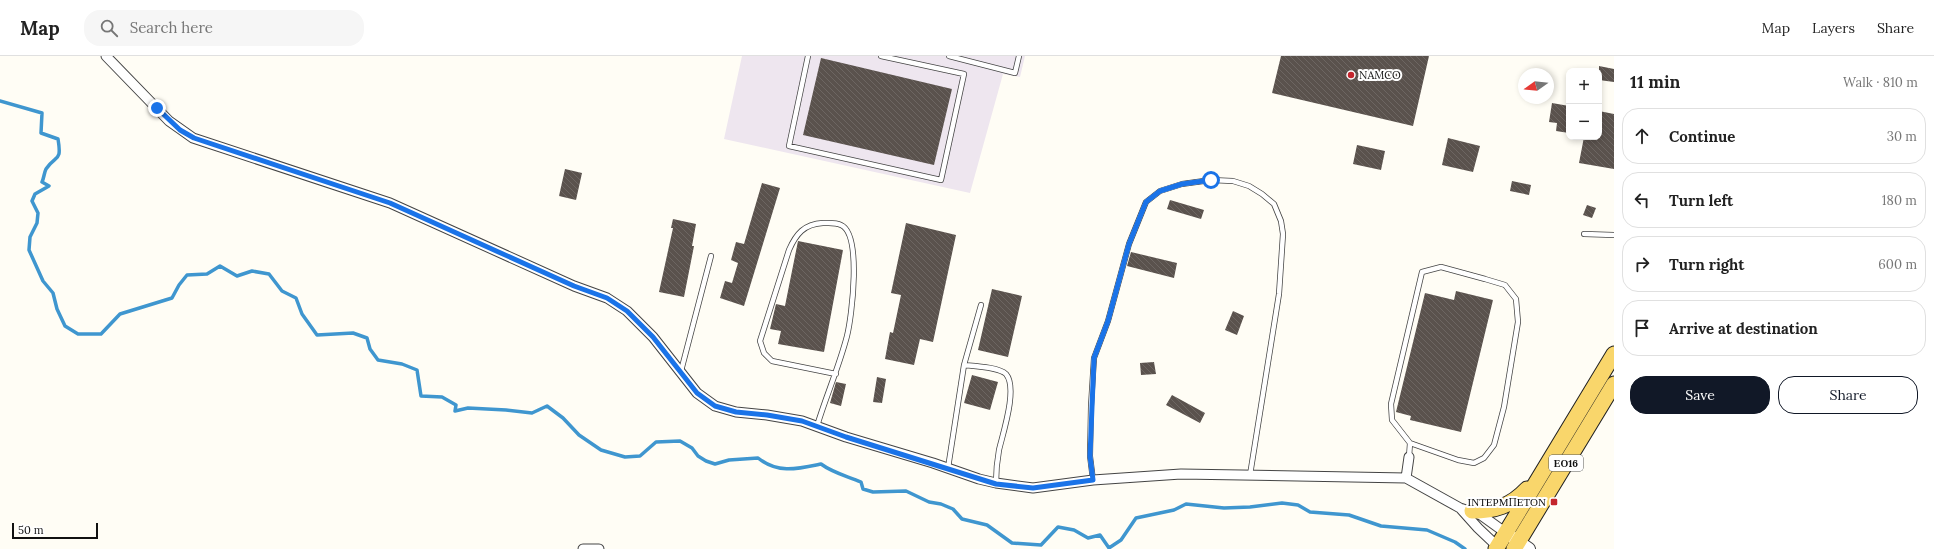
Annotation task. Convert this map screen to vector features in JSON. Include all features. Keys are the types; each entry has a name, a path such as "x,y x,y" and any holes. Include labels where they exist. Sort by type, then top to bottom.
{"main road":[{"name":"ΕΟ16","path":"1498,548 1614,354"},
{"name":"ΕΟ16","path":"1520,546 1614,384"},
{"path":"1466,509 1488,511 1509,504 1520,497 1545,469"}],"street":[{"path":"106,56 168,121 194,138 390,203 574,286 607,298 627,311 653,337 697,393 715,406 736,412 767,415 802,421 846,437 996,484 1033,488 1093,480 1180,474 1406,478 1466,509 1506,533 1520,546"},
{"path":"1406,478 1409,457"},
{"path":"1466,509 1478,528 1498,548"},
{"path":"583,549 599,549"}],"lane":[{"path":"808,56 789,146 941,180 964,74 881,56"},
{"path":"909,62 910,56"},
{"path":"949,56 1015,73 1019,56"},
{"path":"1093,480 1090,456 1094,358 1108,321 1129,244 1146,202 1160,191 1182,184 1211,180 1233,182 1249,186 1262,194 1274,204 1282,228 1283,252 1279,294 1250,475"},
{"path":"818,426 828,390 836,374 847,334 854,259 852,243 848,231 842,225 834,223 819,224 804,228 795,237 789,250 760,341 764,354 772,361 836,374"},
{"path":"1584,234 1614,235"},
{"path":"680,373 711,256"},
{"path":"1409,457 1410,443 1392,420 1391,404 1422,272 1441,267 1505,285 1516,299 1518,322 1504,407 1494,445 1484,458 1474,463 1458,460 1410,443"},
{"path":"948,468 964,365 981,305"},
{"path":"964,365 1002,371 1007,375 1010,391 1010,404 999,450 996,484"}],"shaded area":[{"path":"742,56 1025,56 1020,77 1003,74 970,193 724,139"}],"building":[{"name":"NAMCO","path":"1281,56 1429,56 1413,126 1272,93"},
{"path":"821,58 952,89 934,165 803,135"},
{"path":"1599,66 1614,69 1614,82 1602,80 1602,68 1599,68"},
{"path":"1552,104 1566,105 1566,133 1556,131 1557,123 1549,122"},
{"path":"1602,112 1614,114 1614,169 1579,163 1583,140 1602,140"},
{"path":"1448,138 1480,146 1473,172 1442,165"},
{"path":"1357,145 1385,151 1381,170 1353,164"},
{"path":"565,169 582,173 576,200 559,196"},
{"path":"1512,181 1531,185 1529,195 1510,191"},
{"path":"762,183 780,188 744,306 720,298 725,281 732,283 738,263 731,260 736,242 744,244"},
{"path":"1170,200 1204,210 1201,219 1167,209"},
{"path":"1587,205 1596,208 1592,218 1583,215"},
{"path":"673,219 696,224 692,246 694,246 684,297 659,292 673,228 671,228"},
{"path":"906,223 956,235 933,342 920,339 914,365 885,359 890,332 893,333 901,295 891,293"},
{"path":"798,241 843,250 824,352 778,344 781,331 770,329 776,304 785,306"},
{"path":"1131,252 1177,263 1174,278 1127,266"},
{"path":"992,289 1022,296 1008,357 978,350"},
{"path":"1456,291 1493,300 1461,432 1410,420 1411,416 1396,412 1425,293 1454,300"},
{"path":"1233,311 1244,316 1237,335 1225,330"},
{"path":"1154,362 1156,374 1141,375 1140,363"},
{"path":"972,375 998,382 990,410 964,403"},
{"path":"877,377 886,379 882,403 873,402"},
{"path":"836,382 846,384 841,406 830,403"},
{"path":"1172,395 1205,413 1200,423 1166,405"}],"waterway":[{"path":"0,101 42,113 41,133 58,139 59,155 46,169 42,182 49,186 35,194 32,201 38,213 37,223 30,237 29,250 43,281 53,293 57,309 65,326 78,334 101,334 120,314 172,298 179,285 187,275 207,274 220,266 237,276 252,271 269,274 282,291 296,298 302,314 317,335 353,333 367,338 370,349 378,360 402,364 417,370 421,396 442,397 456,405 455,411 468,408 532,413 547,406 563,418 579,435 601,450 625,457 640,456 656,442 680,441 692,448 698,456 715,464 729,460 758,458 773,466 788,469 821,464 835,472 861,482 863,489 873,492 906,491 929,502 941,504 953,509 962,519 987,525 1012,543 1041,545 1058,527 1074,530 1088,538 1100,535 1109,548 1121,540 1136,518 1174,510 1186,504 1224,508 1250,507 1282,503 1298,505 1310,512 1349,515 1381,526 1427,530 1455,542 1465,549"}],"place":[{"name":"NAMCO","path":"1351,75"},
{"name":"ΙΝΤΕΡΜΠΕΤΟΝ","path":"1554,502"}],"route":[{"path":"157,108 168,121 194,138 390,203 574,286 607,298 627,311 653,337 697,393 715,406 736,412 767,415 802,421 846,437 933,463 996,484 1033,488 1093,480 1090,456 1094,358 1108,321 1119,275 1129,244 1146,202 1160,191 1182,184 1211,180"}]}
